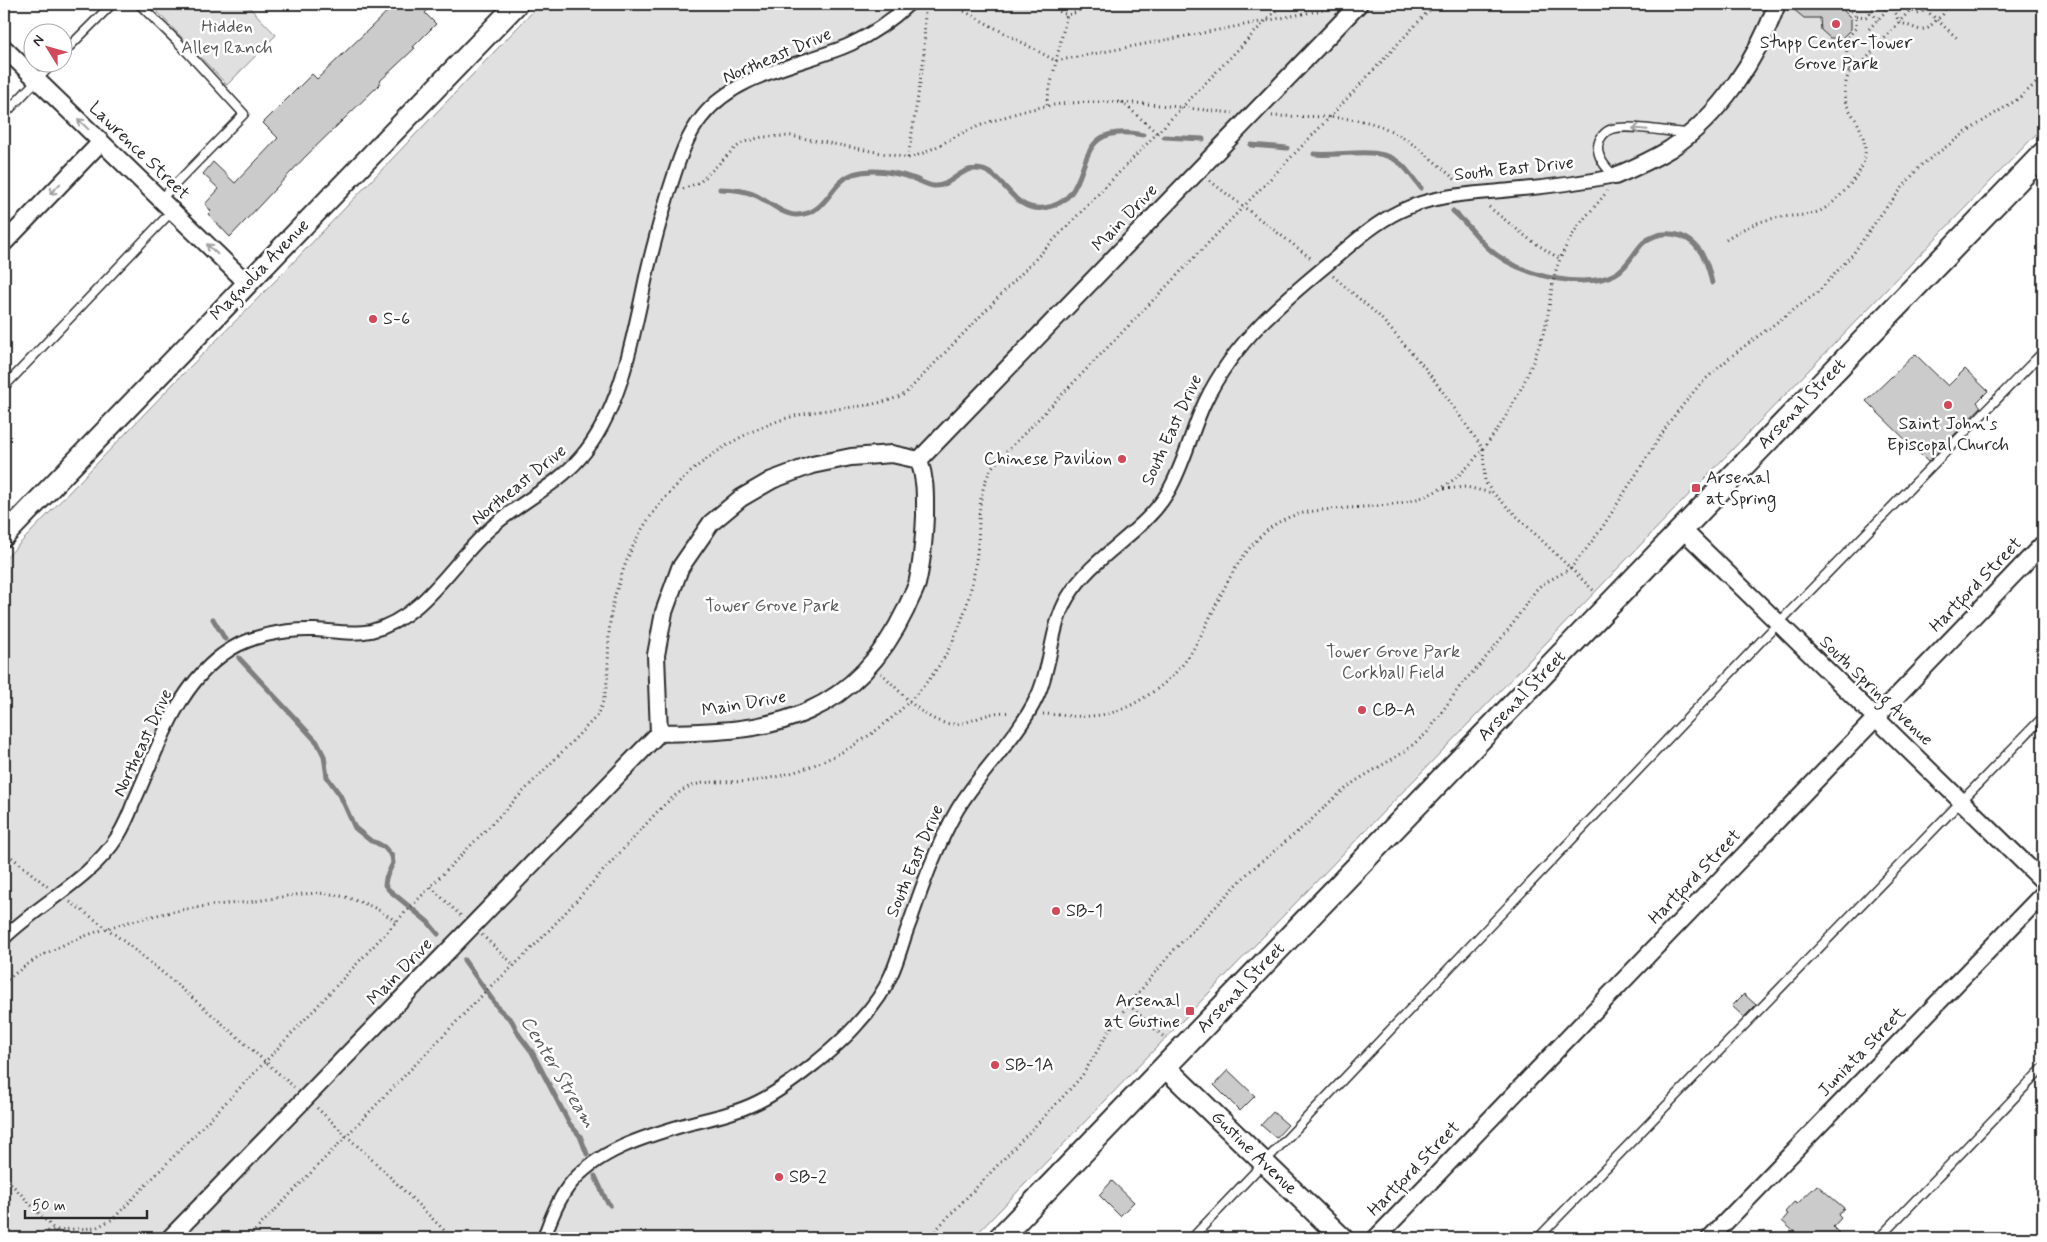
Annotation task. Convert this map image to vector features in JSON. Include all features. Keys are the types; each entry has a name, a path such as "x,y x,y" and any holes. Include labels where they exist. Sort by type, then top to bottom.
{"main road":[{"name":"Arsenal Street","path":"1000,1238 2043,154"}],"street":[{"name":"Magnolia Avenue","path":"4,536 517,4"},
{"name":"Northeast Drive","path":"4,938 18,924 58,894 106,853 120,834 167,725 186,692 221,655 252,640 285,632 311,630 354,634 374,630 395,621 414,608 432,591 488,530 508,513 566,473 580,459 603,425 620,382 634,336 650,259 683,148 691,132 715,103 749,82 850,44 882,26 908,4"},
{"name":"Main Drive","path":"170,1238 659,733 723,731 772,723 808,712 844,691 872,664 896,628 916,585 924,537 925,479 920,460 1359,4"},
{"name":"South East Drive","path":"544,1238 560,1199 588,1166 600,1158 640,1140 717,1117 758,1102 812,1064 844,1038 873,1005 892,974 930,868 957,810 1020,726 1042,686 1067,598 1092,567 1146,520 1166,495 1178,472 1206,400 1241,344 1281,302 1375,225 1420,203 1444,196 1554,186 1615,176 1638,166 1670,148 1689,134 1721,102 1747,66 1762,39 1777,4"},
{"name":"Lawrence Street","path":"4,48 247,283"},
{"path":"4,242 101,142"},
{"path":"659,733 656,655 664,612 680,568 711,523 741,498 772,480 812,465 851,457 892,454 920,460"},
{"name":"South Spring Avenue","path":"1682,529 2043,880"},
{"name":"Hartford Street","path":"1376,1238 2043,544"},
{"name":"Juniata Street","path":"1710,1238 2043,894"},
{"name":"Gustine Avenue","path":"1165,1067 1342,1238"}],"lane":[{"path":"72,44 112,4"},
{"path":"4,387 166,205 244,114 178,42 138,4"},
{"path":"4,115 45,72"},
{"path":"1615,176 1607,169 1598,152 1599,140 1608,131 1621,128 1689,134"},
{"path":"1192,1238 1779,624 2043,352"},
{"path":"1538,1238 2043,717"},
{"path":"1879,1238 2043,1068"}],"path":[{"path":"908,158 924,58 925,4"},
{"path":"950,4 1056,61 1336,7"},
{"path":"1053,4 1057,10 1067,14 1079,11 1084,4"},
{"path":"8,1238 55,1230 95,1228 113,1219 265,1062 396,922 586,728 602,708 606,688 610,622 616,592 625,565 647,521 676,485 732,442 761,428 807,413 876,404 905,394 1282,4"},
{"path":"248,1238 480,997 515,966 612,860 679,792 694,784 750,781 790,775 856,745 895,715 910,700 934,673 962,624 977,554 983,485 993,466 1329,118 1435,4"},
{"path":"1848,4 1848,9 1856,16 1866,17 1875,8 1875,4"},
{"path":"1869,29 1886,12 1885,4"},
{"path":"1891,4 1899,22 1922,30 1943,14 1947,4"},
{"path":"1907,4 1910,10 1918,13 1926,10 1929,4"},
{"path":"1850,70 1858,68 1910,10"},
{"path":"1926,10 1957,38"},
{"path":"1871,12 1878,20"},
{"path":"1046,105 1067,14"},
{"path":"1850,70 1847,68 1846,62 1848,37 1856,28 1856,16"},
{"path":"1846,62 1849,59 1855,59 1858,68"},
{"path":"1726,239 1758,223 1774,218 1810,215 1823,210 1841,195 1853,179 1864,161 1865,147 1862,134 1844,101 1843,92 1850,70"},
{"path":"928,1238 1071,1088 1093,1059 1116,1020 1185,937 1250,871 1354,782 1404,752 1427,732 1463,682 1479,666 1512,625 1535,591 1541,585 1570,569 1602,528 1670,421 1700,384 1734,354 1818,292 1853,254 1882,213 1920,166 1969,130 2018,99 2043,77"},
{"path":"670,189 685,189 700,182 735,148 744,142 762,137 791,136 908,158 918,156 968,130 1046,105 1076,102 1121,102 1252,115 1329,118 1371,123 1397,135 1410,143 1529,239 1560,259"},
{"path":"1121,102 1157,133"},
{"path":"1197,172 1323,268 1378,315 1443,391 1483,449 1485,482 1493,493 1594,591"},
{"path":"1443,489 1467,468 1503,420 1541,341 1553,282 1560,259 1579,226 1605,194 1615,176"},
{"path":"872,664 925,713 942,724 960,723 997,711 1089,716 1111,713 1133,705 1170,678 1195,648 1220,593 1243,557 1272,526 1286,518 1316,511 1406,503 1443,489 1466,488 1493,493"},
{"path":"4,851 58,894 108,929 265,1062 347,1136 452,1238"},
{"path":"4,983 31,962 62,945 151,917 206,906 246,903 298,894 330,894 381,910 396,922"},
{"path":"1129,1005 1166,1039"},
{"path":"4,1176 62,1238"}],"green space":[{"name":"Hidden Alley Ranch","path":"150,4 246,4 276,35 227,85"},
{"name":"Tower Grove Park","path":"540,4 2043,4 2043,127 973,1238 4,1238 4,560 283,273"}],"building":[{"path":"395,4 434,4 425,13 436,24 413,47 415,48 380,81 380,84 306,156 230,237 208,214 211,211 205,204 219,189 203,174 213,162 235,183 278,138 263,123 312,74 317,79"},
{"name":"Stupp Center-Tower Grove Park","path":"1787,4 1844,4 1844,11 1851,18 1851,29 1842,38 1830,38 1821,30 1820,18 1804,18"},
{"name":"Saint John's Episcopal Church","path":"1915,354 1948,386 1965,369 1988,391 1977,402 1981,407 1928,462 1866,401"},
{"path":"1744,994 1756,1005 1744,1017 1732,1006"},
{"path":"1228,1070 1255,1096 1240,1111 1214,1085"},
{"path":"1273,1112 1288,1125 1276,1138 1261,1125"},
{"path":"1112,1181 1134,1202 1120,1216 1099,1195"},
{"path":"1817,1185 1844,1208 1838,1215 1841,1218 1833,1227 1844,1238 1801,1238 1782,1221 1788,1214 1785,1212 1794,1202 1797,1204"}],"waterway":[{"path":"720,189 748,192 781,211 797,215 816,209 845,178 860,172 875,171 898,174 928,185 940,186 964,172 975,169 993,175 1023,204 1032,208 1044,208 1062,202 1073,190 1091,148 1101,138 1118,133 1143,135"},
{"path":"1164,137 1203,139"},
{"path":"1251,145 1287,148"},
{"path":"1314,154 1382,154 1401,164 1421,188"},
{"path":"1453,211 1496,255 1507,262 1544,276 1582,281 1608,277 1620,271 1643,243 1650,238 1658,235 1673,234 1688,240 1700,251 1708,266 1712,283"},
{"name":"Center Stream","path":"213,619 225,639"},
{"name":"Center Stream","path":"239,658 317,742 324,756 327,777 340,795 355,828 371,841 384,847 392,856 393,863 385,885 428,922 438,934"},
{"name":"Center Stream","path":"464,960 499,1009 512,1021 519,1035 532,1052 569,1123 580,1136 587,1154"},
{"name":"Center Stream","path":"595,1176 610,1205"}],"place":[{"name":"Stupp Center-Tower Grove Park","path":"1836,24"},
{"name":"S-6","path":"373,319"},
{"name":"Saint John's Episcopal Church","path":"1948,405"},
{"name":"Chinese Pavilion","path":"1122,459"},
{"name":"Arsenal at Spring","path":"1696,488"},
{"name":"CB-A","path":"1362,710"},
{"name":"SB-1","path":"1056,911"},
{"name":"Arsenal at Gustine","path":"1190,1011"},
{"name":"SB-1A","path":"995,1065"},
{"name":"SB-2","path":"779,1177"}],"park label":[{"name":"Tower Grove Park Corkball Field","path":"1393,662"}]}
